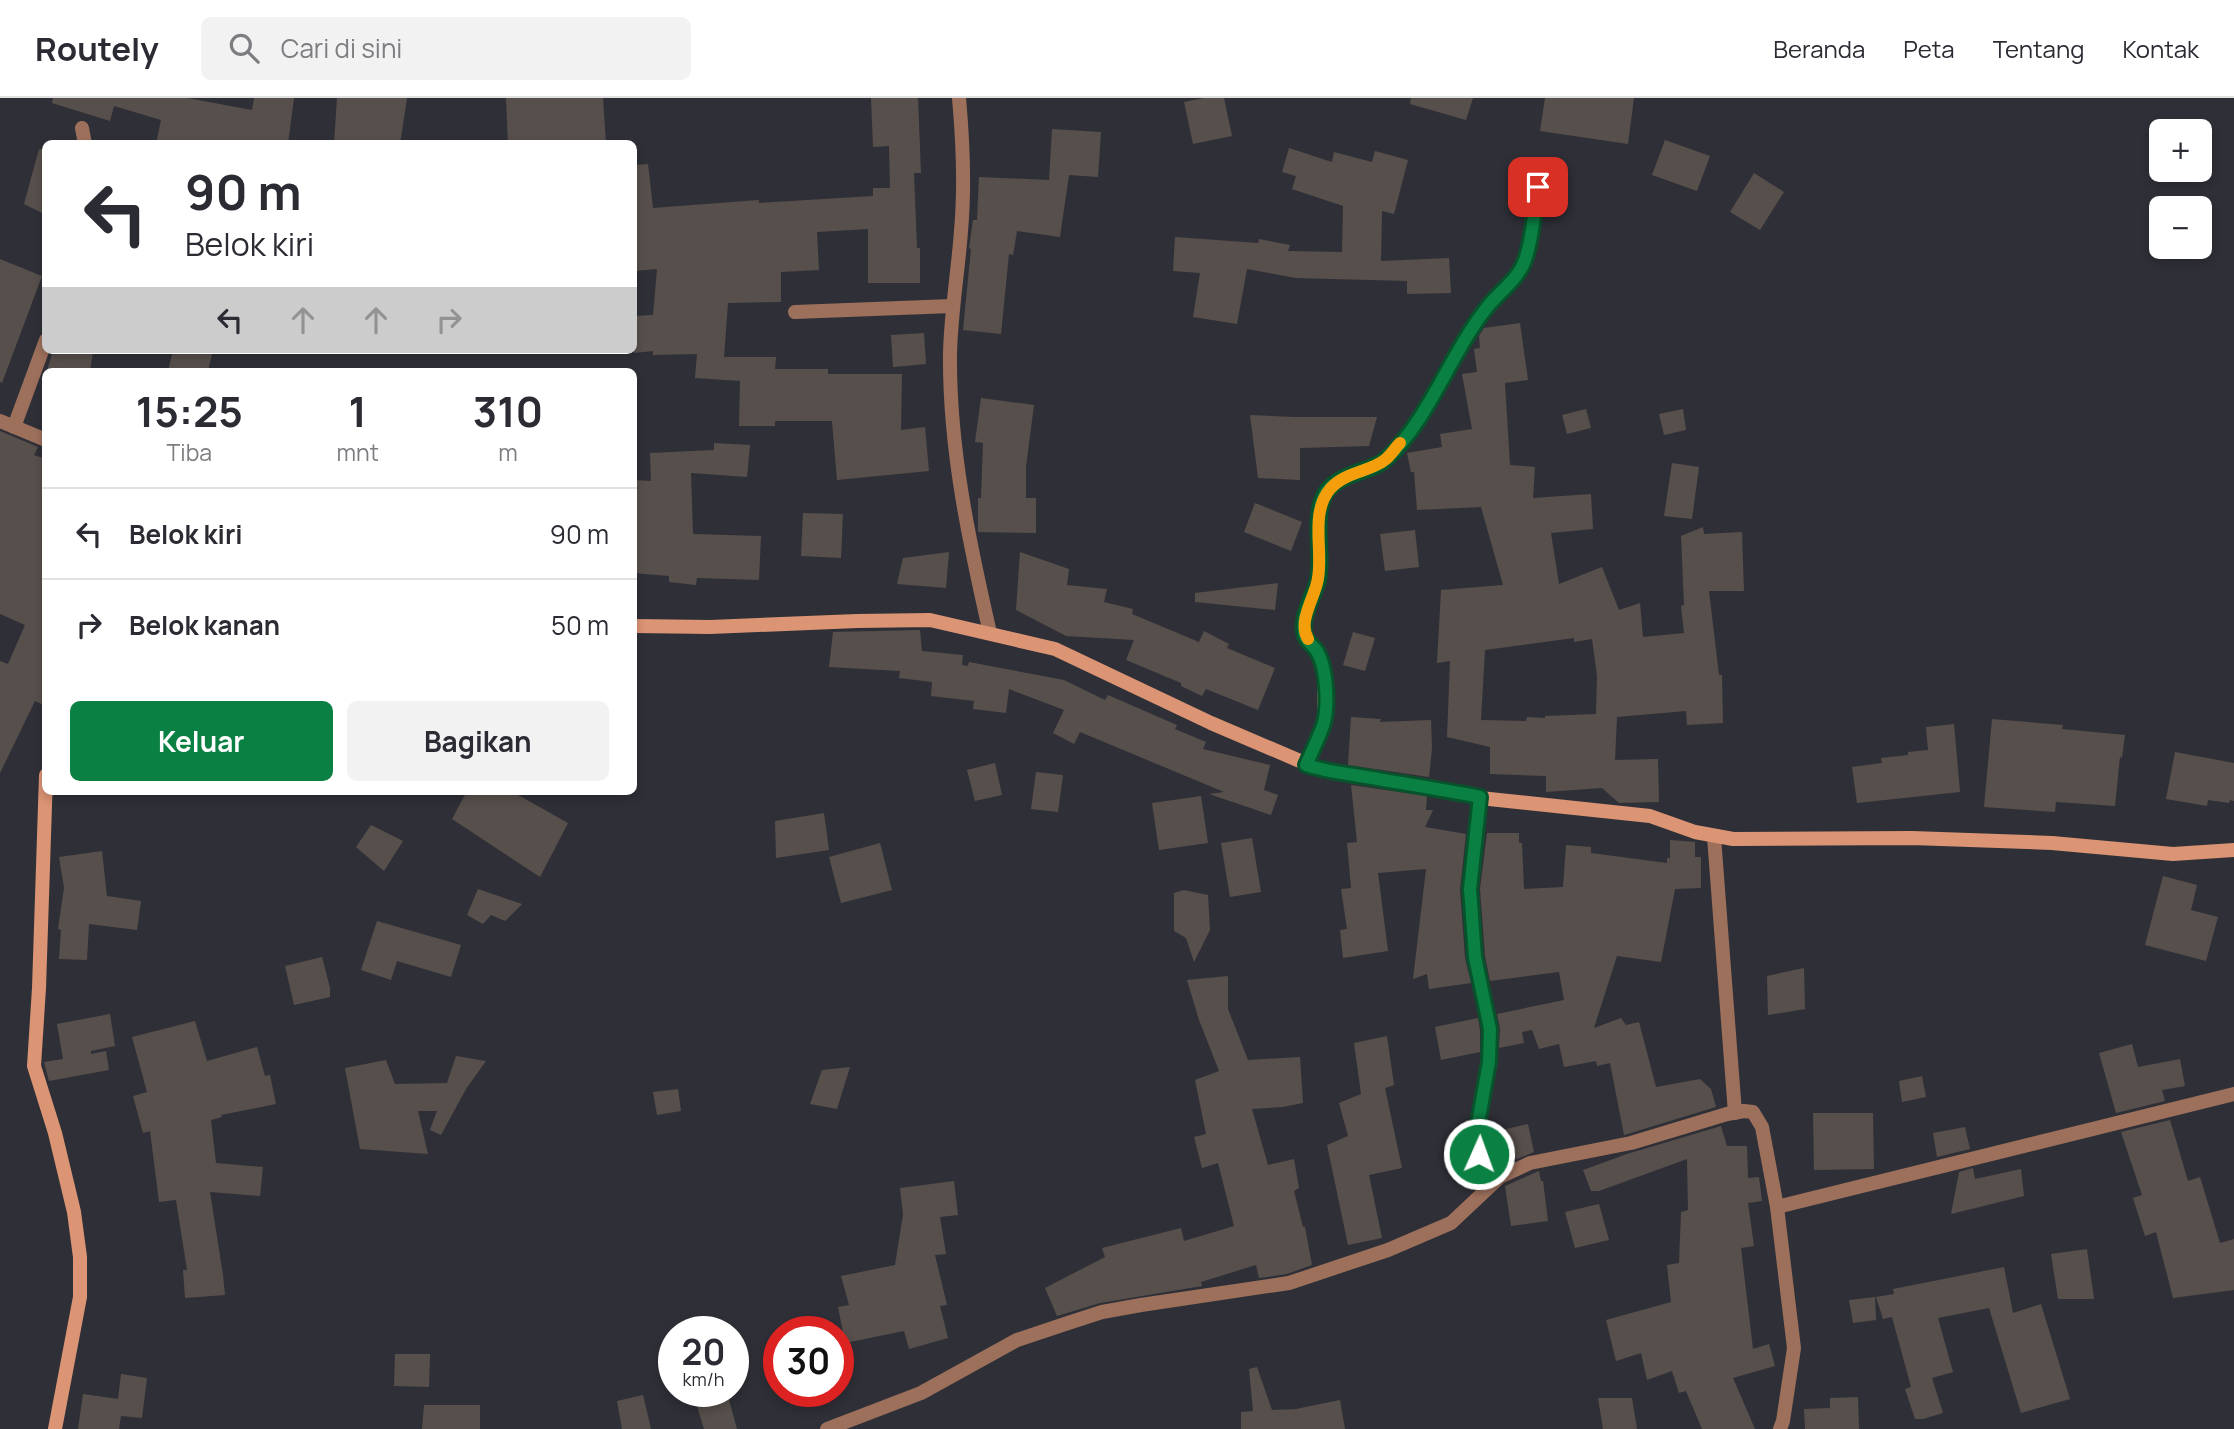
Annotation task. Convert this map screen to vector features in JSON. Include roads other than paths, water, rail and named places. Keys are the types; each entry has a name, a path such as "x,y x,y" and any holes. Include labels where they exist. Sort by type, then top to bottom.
{"street":[{"path":"959,98 963,149 961,230 952,306 951,406 969,541 990,633"},
{"path":"82,128 84,140"},
{"path":"1306,765 1324,724 1324,670 1318,653 1305,636 1305,623 1318,579 1319,517 1323,498 1333,486 1350,474 1385,461 1415,424 1466,337 1525,262 1541,166"},
{"path":"795,312 952,306"},
{"path":"14,427 42,351"},
{"path":"0,421 42,438"},
{"path":"637,626 710,627 930,620 1055,649 1321,770 1480,797 1650,816 1714,837 1912,838 2052,843 2173,854 2234,850"},
{"path":"45,795 34,1066 55,1133 74,1212 80,1257 80,1297 55,1429"},
{"path":"1480,797 1470,889 1475,957 1490,1029 1489,1062 1476,1135 1483,1192"},
{"path":"1714,837 1735,1113"},
{"path":"1777,1207 2234,1094"},
{"path":"827,1429 921,1393 1017,1340 1102,1312 1289,1283 1388,1250 1451,1223 1500,1177 1530,1163 1631,1143 1744,1111 1753,1112 1762,1127 1777,1207 1794,1348 1780,1429"}]}
